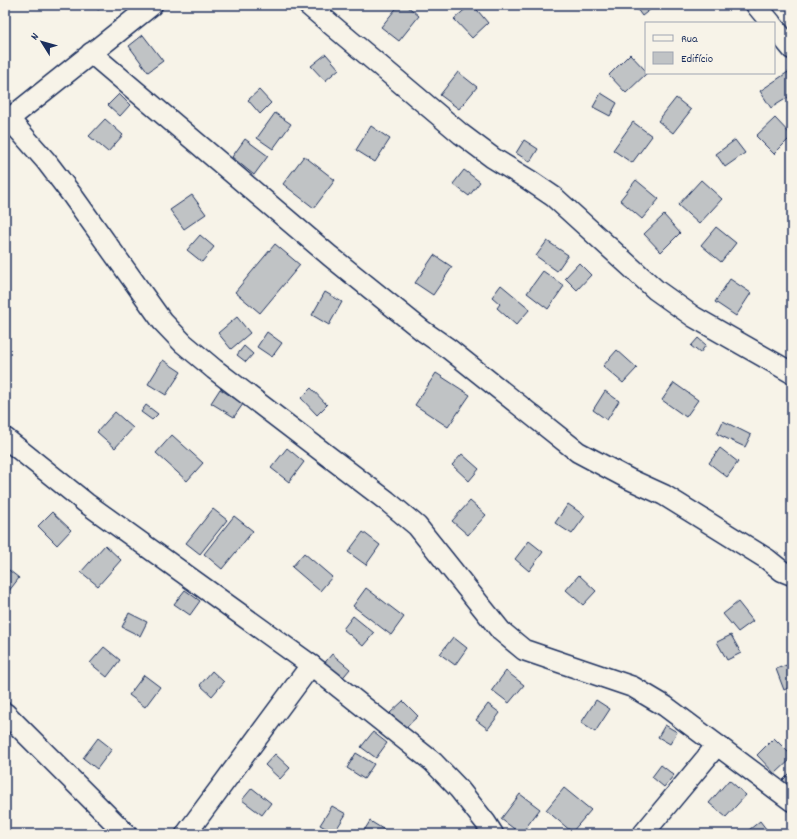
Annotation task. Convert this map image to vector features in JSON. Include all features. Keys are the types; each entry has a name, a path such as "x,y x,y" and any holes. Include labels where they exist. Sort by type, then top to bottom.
{"street":[{"path":"152,5 7,118 46,161 72,195 162,321 183,343 214,369 375,491 417,526 501,631 524,650 633,687 665,706 792,801"},
{"path":"308,5 461,134 493,158 554,197 656,290 694,317 792,373"},
{"path":"756,5 770,22"},
{"path":"775,28 792,49"},
{"path":"91,53 330,256 578,452 664,495 792,575"},
{"path":"5,438 86,503 311,665 433,762 459,789 486,823 492,834"},
{"path":"186,834 311,665"},
{"path":"5,713 126,834"},
{"path":"643,834 717,746"}],"building":[{"path":"95,5 105,5 98,10"},
{"path":"399,5 406,5 419,16 399,41 381,27"},
{"path":"470,5 473,5 488,23 472,38 454,19"},
{"path":"634,5 656,5 642,16"},
{"path":"143,35 163,61 148,72 129,46"},
{"path":"326,54 339,69 325,81 311,66"},
{"path":"630,54 645,70 646,74 626,93 609,75"},
{"path":"458,72 477,87 459,109 440,95"},
{"path":"788,72 792,79 792,95 771,108 760,91"},
{"path":"259,90 271,103 260,114 248,100"},
{"path":"601,93 617,103 610,116 593,107"},
{"path":"119,94 130,105 120,116 108,105"},
{"path":"676,98 691,110 673,133 658,121"},
{"path":"275,113 291,124 273,149 257,138"},
{"path":"775,118 792,136 774,154 756,136"},
{"path":"105,119 123,135 108,152 89,136"},
{"path":"633,122 652,136 632,163 613,150"},
{"path":"371,126 390,139 375,162 356,150"},
{"path":"245,139 268,156 254,175 232,157"},
{"path":"524,140 538,149 530,162 516,153"},
{"path":"735,140 745,153 725,167 716,154"},
{"path":"304,156 335,180 314,208 283,184"},
{"path":"464,170 480,182 469,196 453,184"},
{"path":"636,180 659,199 642,219 620,200"},
{"path":"701,180 722,199 699,224 678,205"},
{"path":"192,195 206,214 184,229 170,210"},
{"path":"664,215 680,233 661,252 644,234"},
{"path":"716,227 736,243 721,262 701,245"},
{"path":"200,235 214,247 202,262 187,250"},
{"path":"547,241 568,255 557,271 536,256"},
{"path":"275,244 300,265 260,313 235,292"},
{"path":"434,255 452,267 433,295 415,283"},
{"path":"579,263 591,275 577,290 565,278"},
{"path":"543,271 564,286 548,309 527,293"},
{"path":"730,279 751,293 736,316 715,302"},
{"path":"501,285 530,309 516,325 497,308 500,304 492,297"},
{"path":"325,292 342,302 329,325 312,315"},
{"path":"237,317 250,333 231,349 218,333"},
{"path":"267,332 282,343 272,357 257,347"},
{"path":"698,338 706,345 700,353 691,346"},
{"path":"244,346 253,354 246,362 237,355"},
{"path":"617,350 637,368 623,383 603,366"},
{"path":"163,360 181,372 166,395 148,384"},
{"path":"436,373 470,395 448,427 415,405"},
{"path":"674,383 698,400 686,417 662,400"},
{"path":"311,388 327,405 317,415 301,398"},
{"path":"220,389 243,404 234,417 211,403"},
{"path":"605,391 619,401 607,420 593,410"},
{"path":"146,405 158,414 152,420 141,412"},
{"path":"115,412 133,428 115,448 97,432"},
{"path":"723,421 751,435 745,447 717,434"},
{"path":"172,435 203,463 187,481 156,453"},
{"path":"287,448 304,462 289,482 271,468"},
{"path":"720,448 738,462 727,477 709,463"},
{"path":"462,454 479,469 469,481 452,465"},
{"path":"470,501 486,515 468,535 452,521"},
{"path":"568,504 585,516 572,534 555,523"},
{"path":"213,509 227,520 200,554 186,543"},
{"path":"52,512 71,530 57,545 38,526"},
{"path":"234,516 253,531 222,569 204,554"},
{"path":"363,532 380,545 366,565 348,552"},
{"path":"529,541 543,552 529,571 515,559"},
{"path":"105,545 121,560 98,586 81,572"},
{"path":"304,553 332,577 320,591 292,567"},
{"path":"5,567 19,578 5,596"},
{"path":"579,575 596,591 583,605 566,590"},
{"path":"366,588 404,617 391,635 353,606"},
{"path":"185,590 200,601 190,615 174,604"},
{"path":"738,602 753,621 738,632 723,614"},
{"path":"129,613 147,622 140,636 122,627"},
{"path":"353,616 374,633 363,646 343,629"},
{"path":"731,635 741,653 727,660 717,642"},
{"path":"453,637 467,648 455,665 440,654"},
{"path":"104,647 120,660 107,677 90,663"},
{"path":"332,654 350,669 340,681 322,666"},
{"path":"792,663 792,686 784,690 776,669"},
{"path":"212,671 224,682 212,696 200,685"},
{"path":"506,671 524,685 509,703 492,690"},
{"path":"144,675 160,687 145,707 129,695"},
{"path":"596,700 610,709 595,732 581,723"},
{"path":"403,701 418,716 405,728 390,713"},
{"path":"488,704 500,713 488,729 476,720"},
{"path":"665,725 677,732 670,744 658,737"},
{"path":"373,732 387,743 376,758 361,747"},
{"path":"98,738 112,749 97,769 83,758"},
{"path":"774,738 792,756 792,758 775,774 757,755"},
{"path":"356,753 374,764 364,779 347,768"},
{"path":"275,754 290,768 280,779 265,765"},
{"path":"661,765 674,775 664,787 652,777"},
{"path":"792,771 792,796 779,784"},
{"path":"729,780 746,795 726,817 709,803"},
{"path":"252,788 271,803 262,815 242,800"},
{"path":"564,788 591,810 572,832 546,810"},
{"path":"520,794 540,809 521,834 501,819"},
{"path":"332,806 346,814 334,833 320,825"},
{"path":"370,821 391,834 362,834"},
{"path":"760,821 770,834 744,834"}]}
